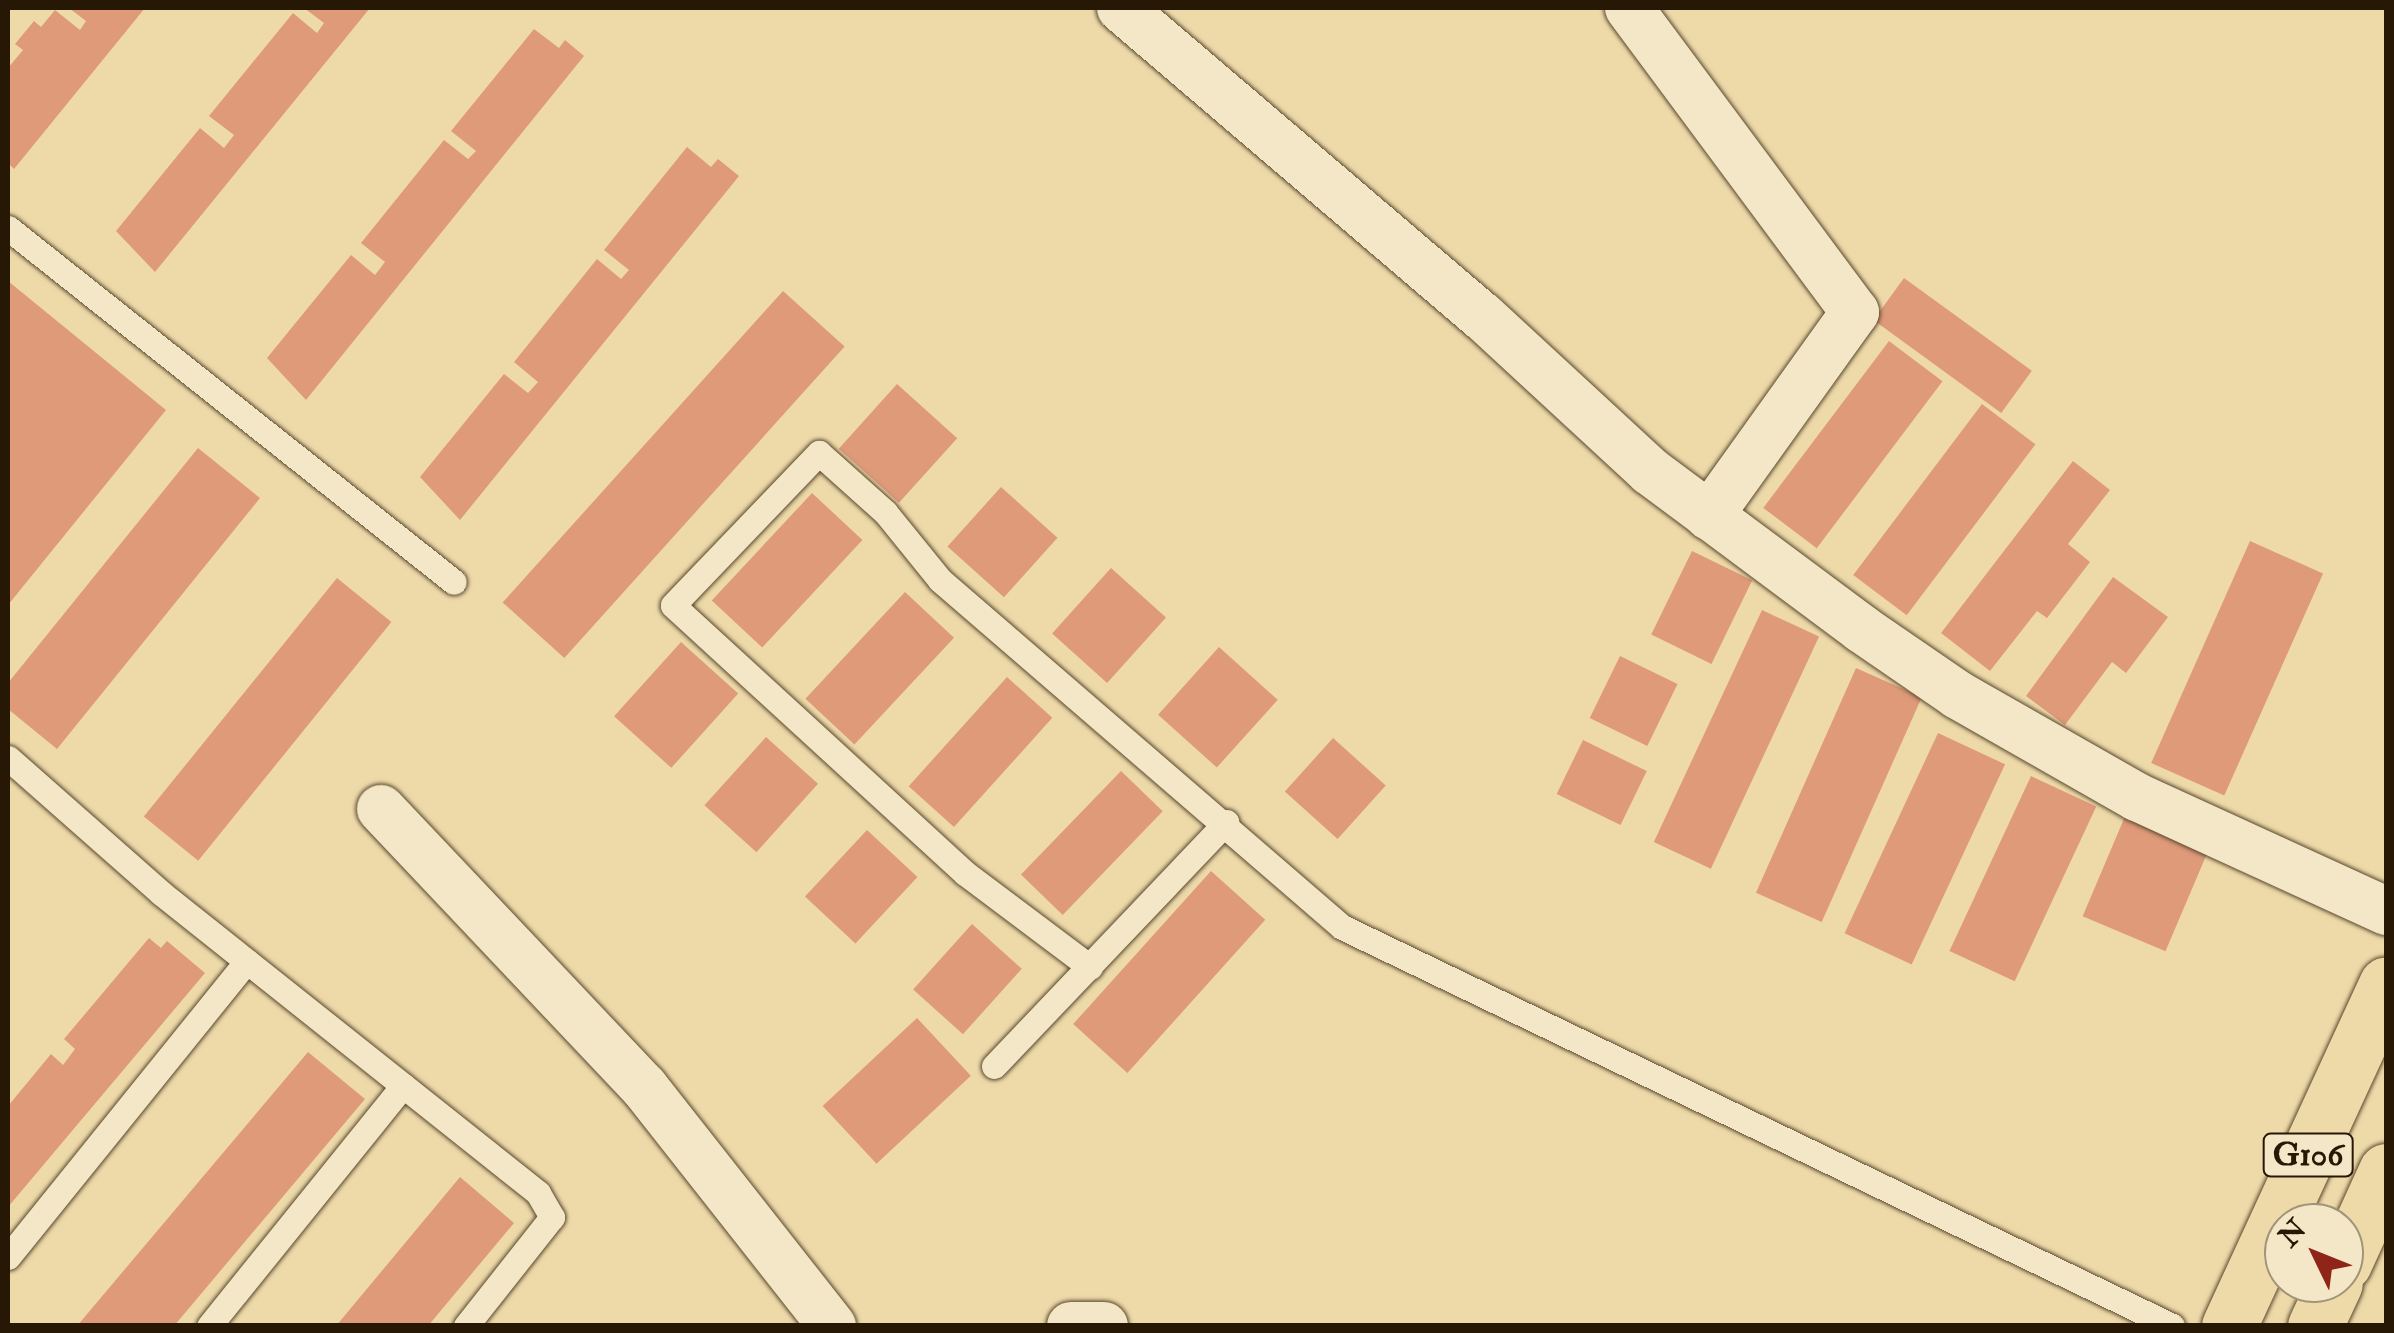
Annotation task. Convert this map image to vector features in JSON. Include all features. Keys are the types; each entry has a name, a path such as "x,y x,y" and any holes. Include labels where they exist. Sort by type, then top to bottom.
{"highway":[{"name":"G106","path":"2229,1326 2386,984"},
{"name":"G106","path":"2364,1219 2386,1171"},
{"path":"2315,1326 2326,1303"}],"street":[{"path":"1122,8 1482,316 1650,472 1862,629 2046,748 2136,798 2386,911"},
{"path":"1629,8 1855,312 1709,516"},
{"path":"381,809 644,1087 832,1326"},
{"path":"1071,1326 1104,1326"}],"lane":[{"path":"8,228 454,582"},
{"path":"1090,966 965,874 674,605 819,453 886,512 940,580 1226,822 1342,928 2172,1326"},
{"path":"8,758 247,962 538,1194 552,1217 466,1326"},
{"path":"994,1066 1226,822"},
{"path":"8,1257 247,962"},
{"path":"209,1326 403,1086"}],"building":[{"path":"69,8 145,8 14,169 8,163 8,68 23,50 15,44 34,21 41,27 55,10 80,30 86,21"},
{"path":"304,8 370,8 155,272 116,231 200,128 224,148 234,135 209,116 293,13 317,33 324,23"},
{"path":"534,29 559,48 565,40 584,56 306,400 267,358 351,255 375,275 385,262 361,243 444,140 468,159 476,151 451,131"},
{"path":"687,147 711,167 718,159 739,176 460,520 420,477 504,374 528,393 538,382 514,362 597,259 621,279 629,270 604,250"},
{"path":"1904,278 2032,371 2001,413 1873,320"},
{"path":"8,281 166,410 8,605"},
{"path":"783,291 845,347 564,658 503,602"},
{"path":"1889,341 1943,381 1817,548 1763,508"},
{"path":"897,384 957,438 899,503 839,449"},
{"path":"1982,404 2036,444 1907,615 1853,575"},
{"path":"198,448 260,498 57,749 8,709 8,683"},
{"path":"2073,461 2110,490 2068,544 2090,562 2047,618 2037,611 1990,671 1941,633"},
{"path":"1001,487 1057,538 1004,597 947,546"},
{"path":"812,493 862,540 762,648 712,601"},
{"path":"2250,541 2323,574 2224,796 2151,763"},
{"path":"1692,551 1752,580 1711,664 1651,635"},
{"path":"1111,568 1166,618 1107,683 1052,633"},
{"path":"2113,577 2168,617 2126,673 2112,662 2065,725 2026,696"},
{"path":"337,578 391,622 198,861 144,817"},
{"path":"905,592 954,638 854,744 805,699"},
{"path":"1762,610 1819,637 1711,869 1654,842"},
{"path":"681,642 738,694 671,768 614,716"},
{"path":"1219,647 1278,700 1217,767 1158,715"},
{"path":"1620,656 1678,684 1647,746 1590,718"},
{"path":"1856,668 1922,697 1822,922 1756,893"},
{"path":"1007,677 1052,718 954,827 909,786"},
{"path":"1938,733 2005,764 1912,965 1845,933"},
{"path":"766,737 818,784 756,852 704,805"},
{"path":"1333,738 1386,786 1338,839 1285,792"},
{"path":"1583,740 1647,771 1621,825 1557,794"},
{"path":"1121,771 1163,811 1063,915 1021,875"},
{"path":"2031,776 2096,806 2015,981 1949,951"},
{"path":"2126,814 2209,849 2165,951 2083,916"},
{"path":"867,830 917,877 855,944 805,897"},
{"path":"1211,871 1265,920 1127,1073 1073,1024"},
{"path":"972,924 1022,969 963,1034 913,989"},
{"path":"149,938 161,948 167,941 205,973 8,1207 8,1106 51,1054 63,1065 75,1049 64,1039"},
{"path":"917,1018 971,1076 877,1164 823,1106"},
{"path":"308,1052 365,1099 174,1326 77,1326"},
{"path":"460,1177 514,1223 428,1326 336,1326"}]}
